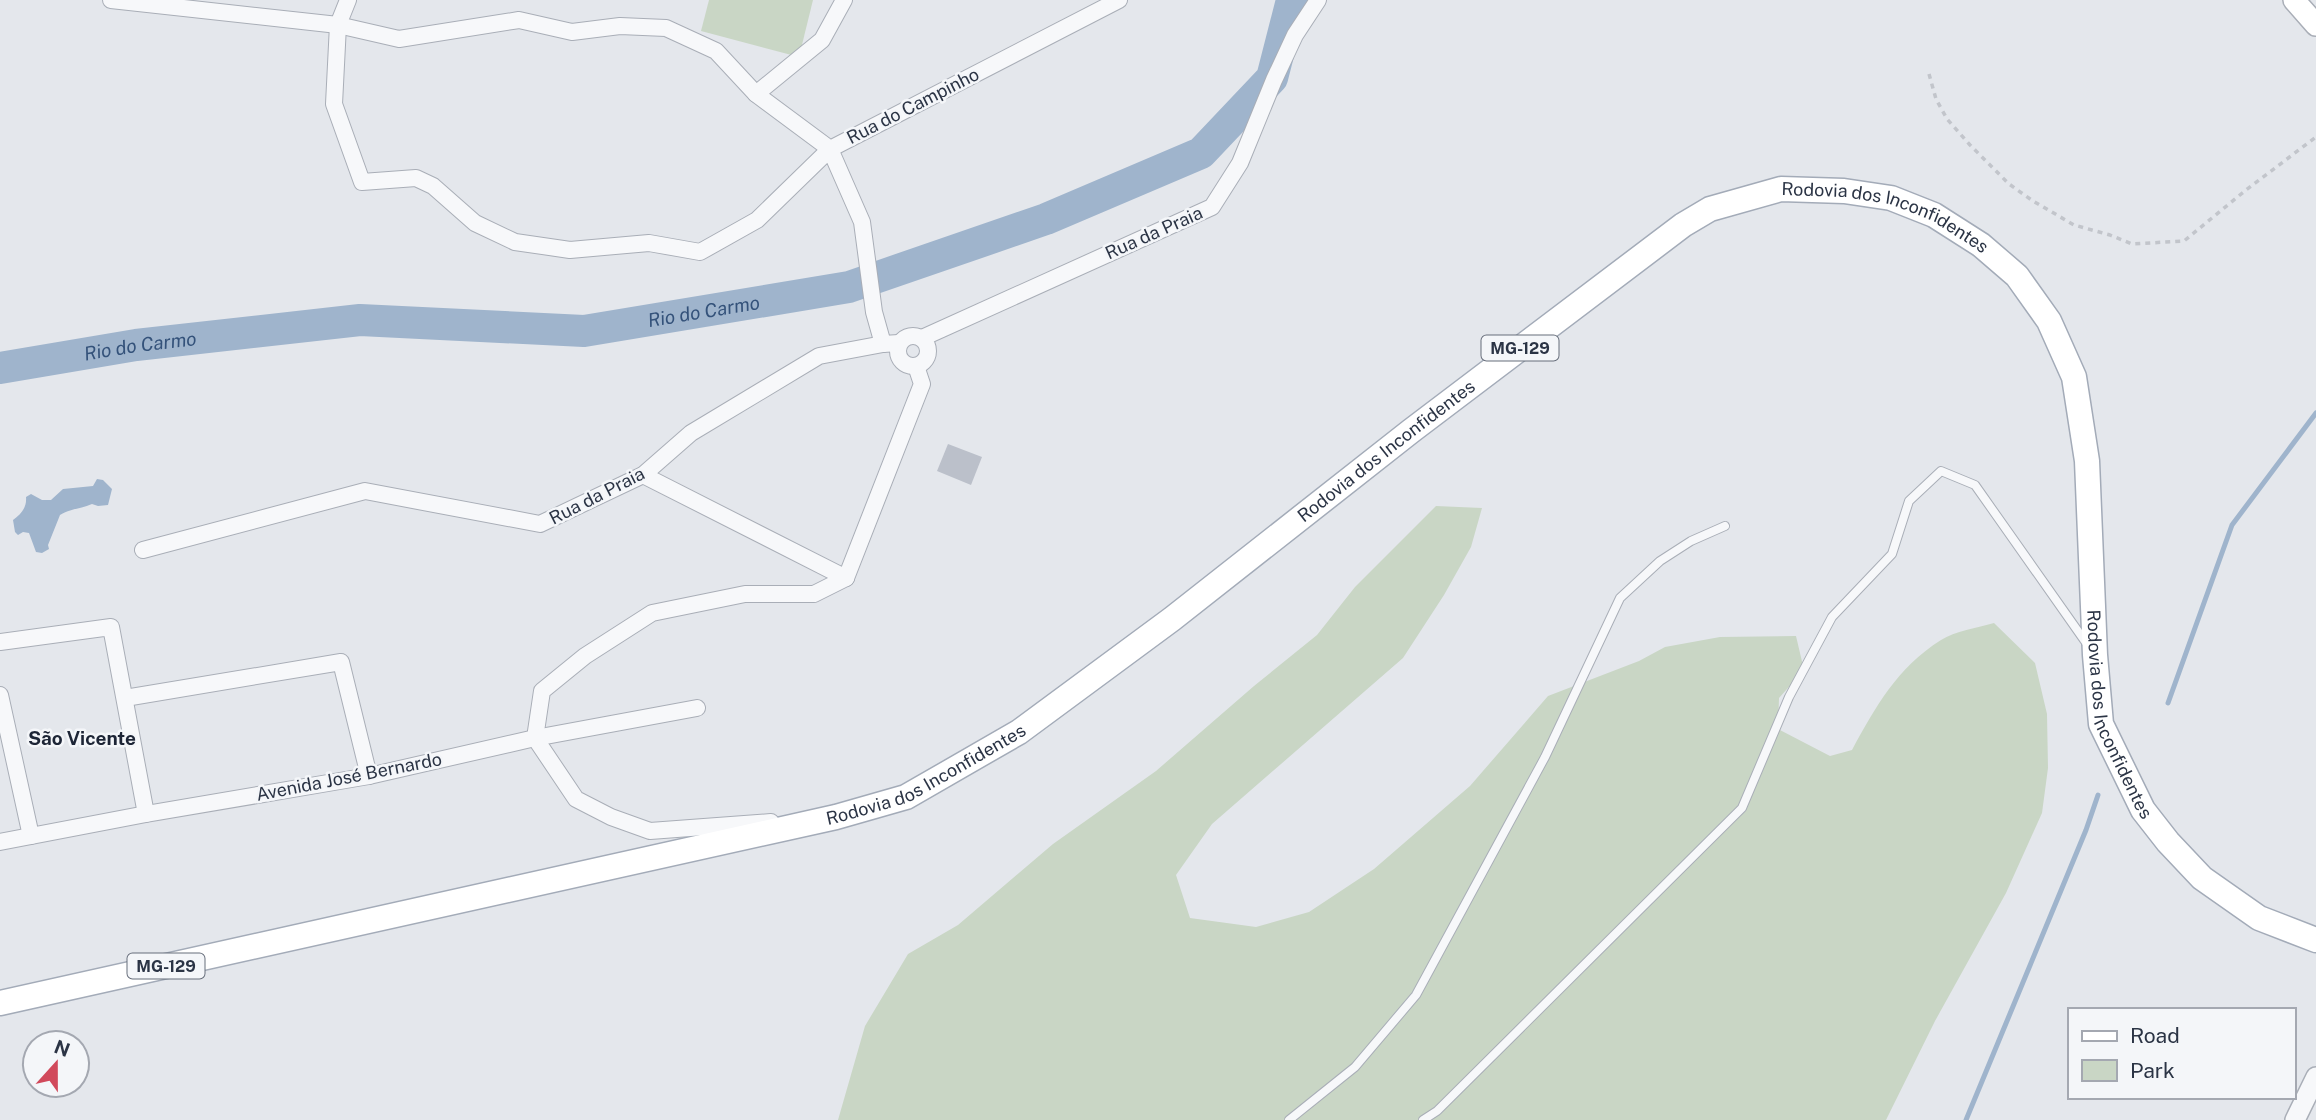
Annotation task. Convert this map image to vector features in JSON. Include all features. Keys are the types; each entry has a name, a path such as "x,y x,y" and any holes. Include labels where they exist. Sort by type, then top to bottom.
{"main road":[{"path":"2294,0 2316,25"},
{"name":"Rodovia dos Inconfidentes","path":"0,1003 836,817 906,797 1019,732 1683,225 1710,209 1781,189 1843,191 1891,198 1934,215 1981,245 2017,276 2049,321 2074,377 2087,461 2095,656 2101,724 2143,810 2202,878 2259,918 2316,940"}],"street":[{"name":"Rua do Campinho","path":"111,0 338,25 399,39 519,20 572,32 620,26 666,28 716,51 757,94 830,149 1119,0"},
{"path":"348,0 338,25 334,104 362,182 416,178 433,186 475,223 515,242 570,250 649,243 700,252 757,220 830,149 862,222 874,312 891,344 897,353 899,358 906,365 921,365 928,357 928,346 922,338 912,336 891,344"},
{"path":"757,94 822,40 844,0"},
{"name":"Rua da Praia","path":"922,338 1212,207 1240,163 1290,47 1318,0"},
{"name":"Rua da Praia","path":"143,550 365,491 540,524 643,475 691,433 819,356 891,344"},
{"path":"836,817 650,831 611,817 576,799 535,738 541,691 585,656 652,613 746,594 814,594 846,578 922,384 916,366"},
{"path":"643,475 846,578"},
{"path":"0,642 111,627 146,814"},
{"path":"125,698 341,662 369,775"},
{"path":"0,695 31,836"},
{"name":"Avenida José Bernardo","path":"0,842 369,775 535,738 697,708"},
{"path":"2295,1120 2316,1077"}],"lane":[{"path":"1423,1120 1437,1111 1742,807 1789,697 1832,617 1892,555 1909,501 1941,471 1975,485 2095,656"},
{"path":"1289,1120 1355,1067 1416,995 1545,757 1620,598 1660,561 1690,541 1725,526"}],"path":[{"path":"1929,74 1936,99 1947,119 2009,184 2074,225 2132,244 2183,241 2316,137"}],"green space":[{"path":"709,0 813,0 799,57 701,31"},
{"path":"1436,506 1482,508 1471,547 1444,595 1403,658 1212,824 1176,875 1190,918 1256,927 1309,912 1374,869 1470,786 1548,696 1639,661 1665,647 1720,637 1796,636 1804,670 1779,698 1778,729 1830,756 1852,750 1889,689 1926,651 1953,634 1994,623 2035,663 2047,714 2048,768 2042,813 2006,893 1935,1021 1886,1120 838,1120 865,1026 908,954 958,925 1053,844 1156,771 1317,635 1355,587"}],"water":[{"path":"97,479 103,480 112,489 108,505 92,504 60,515 48,545 49,549 42,553 36,552 29,533 18,535 15,532 13,520 23,510 26,497 31,494 42,500 51,500 63,489 93,486"}],"building":[{"path":"948,444 982,457 971,485 937,471"}],"waterway":[{"name":"Rio do Carmo","path":"0,368 136,345 360,320 584,331 849,287 1046,219 1201,153 1272,78 1292,0"},
{"path":"2168,703 2232,525 2316,413"},
{"path":"1966,1120 2098,795"}],"district":[{"name":"São Vicente","path":"82,738"}]}
